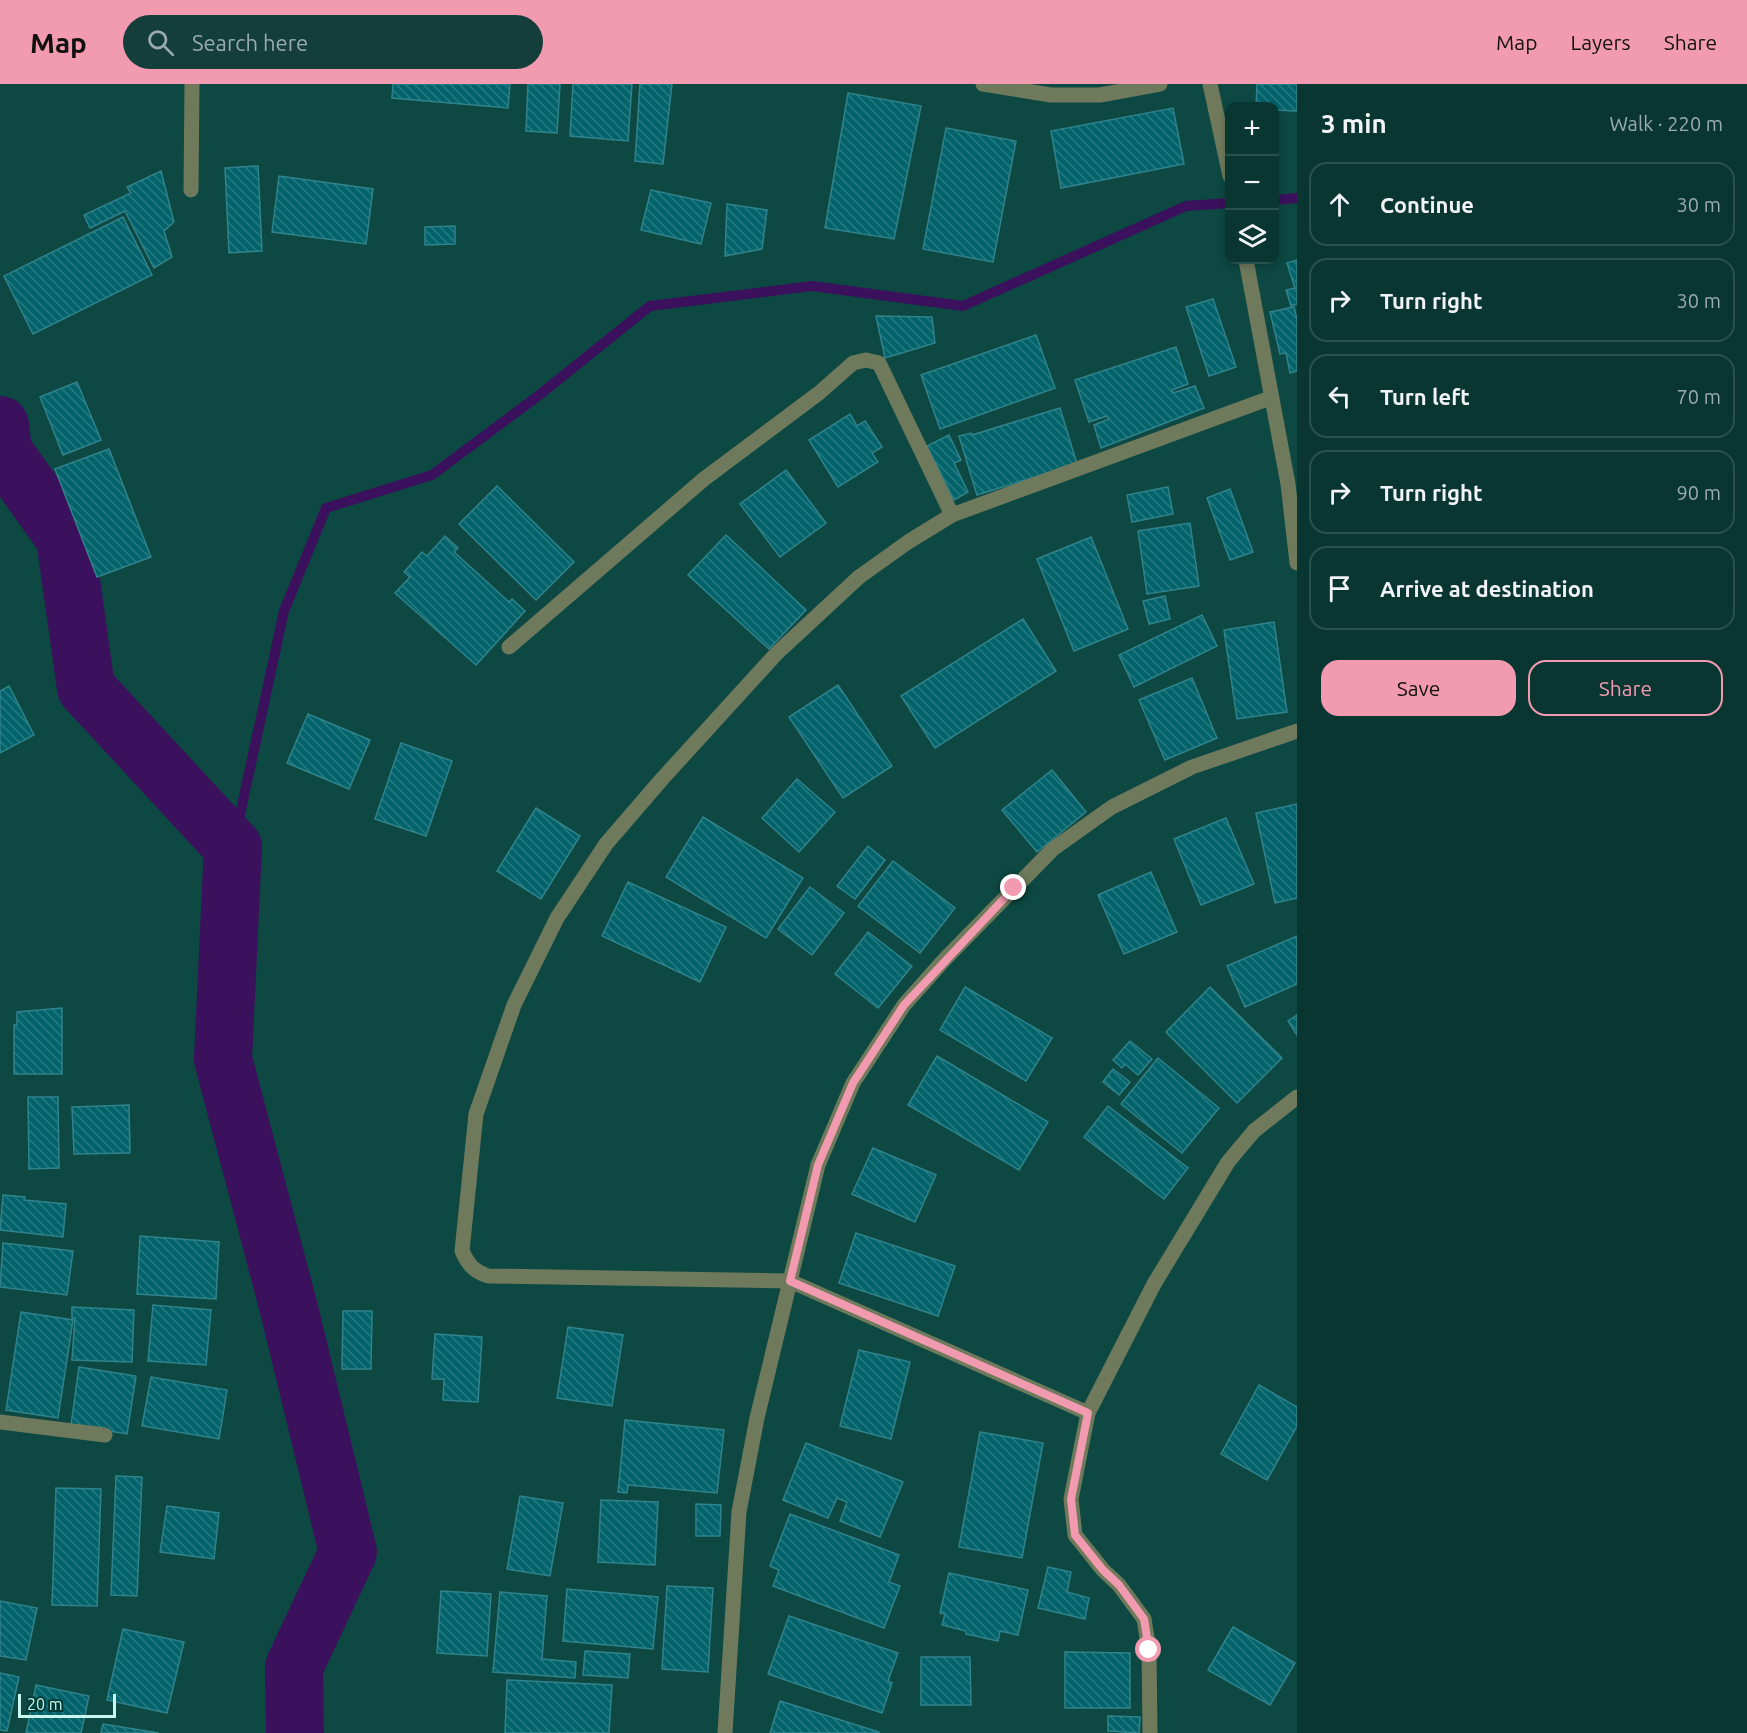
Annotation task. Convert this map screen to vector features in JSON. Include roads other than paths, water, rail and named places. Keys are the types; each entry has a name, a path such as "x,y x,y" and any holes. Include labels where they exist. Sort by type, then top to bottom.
{"street":[{"path":"191,190 192,84"},
{"path":"982,84 1051,95 1100,94 1160,84"},
{"path":"1210,84 1226,156"},
{"path":"1246,264 1270,398 1292,484 1297,563"},
{"path":"509,648 704,479 819,393 853,363 866,360 879,363 952,515"},
{"path":"1088,1413 790,1281 488,1276 477,1273 470,1266 462,1251 476,1114 514,1005 557,918 606,844 777,653 859,577 908,542 952,515 1270,398"},
{"path":"725,1733 739,1512 758,1418 818,1165 853,1083 904,1005 945,959 1053,849 1112,807 1192,767 1297,731"},
{"path":"1150,1733 1149,1650 1144,1619 1119,1585 1103,1570 1075,1535 1071,1499 1088,1413 1154,1284 1228,1161 1254,1131 1297,1097"},
{"path":"0,1422 105,1435"}],"waterway":[{"path":"1279,200 1297,198"},
{"path":"233,847 284,611 326,508 432,475 538,396 650,306 812,286 963,306 1186,206 1225,203"},
{"path":"0,425 3,451 65,538 86,688 233,847 223,1059 289,1309 348,1552 294,1667 295,1733"}]}
